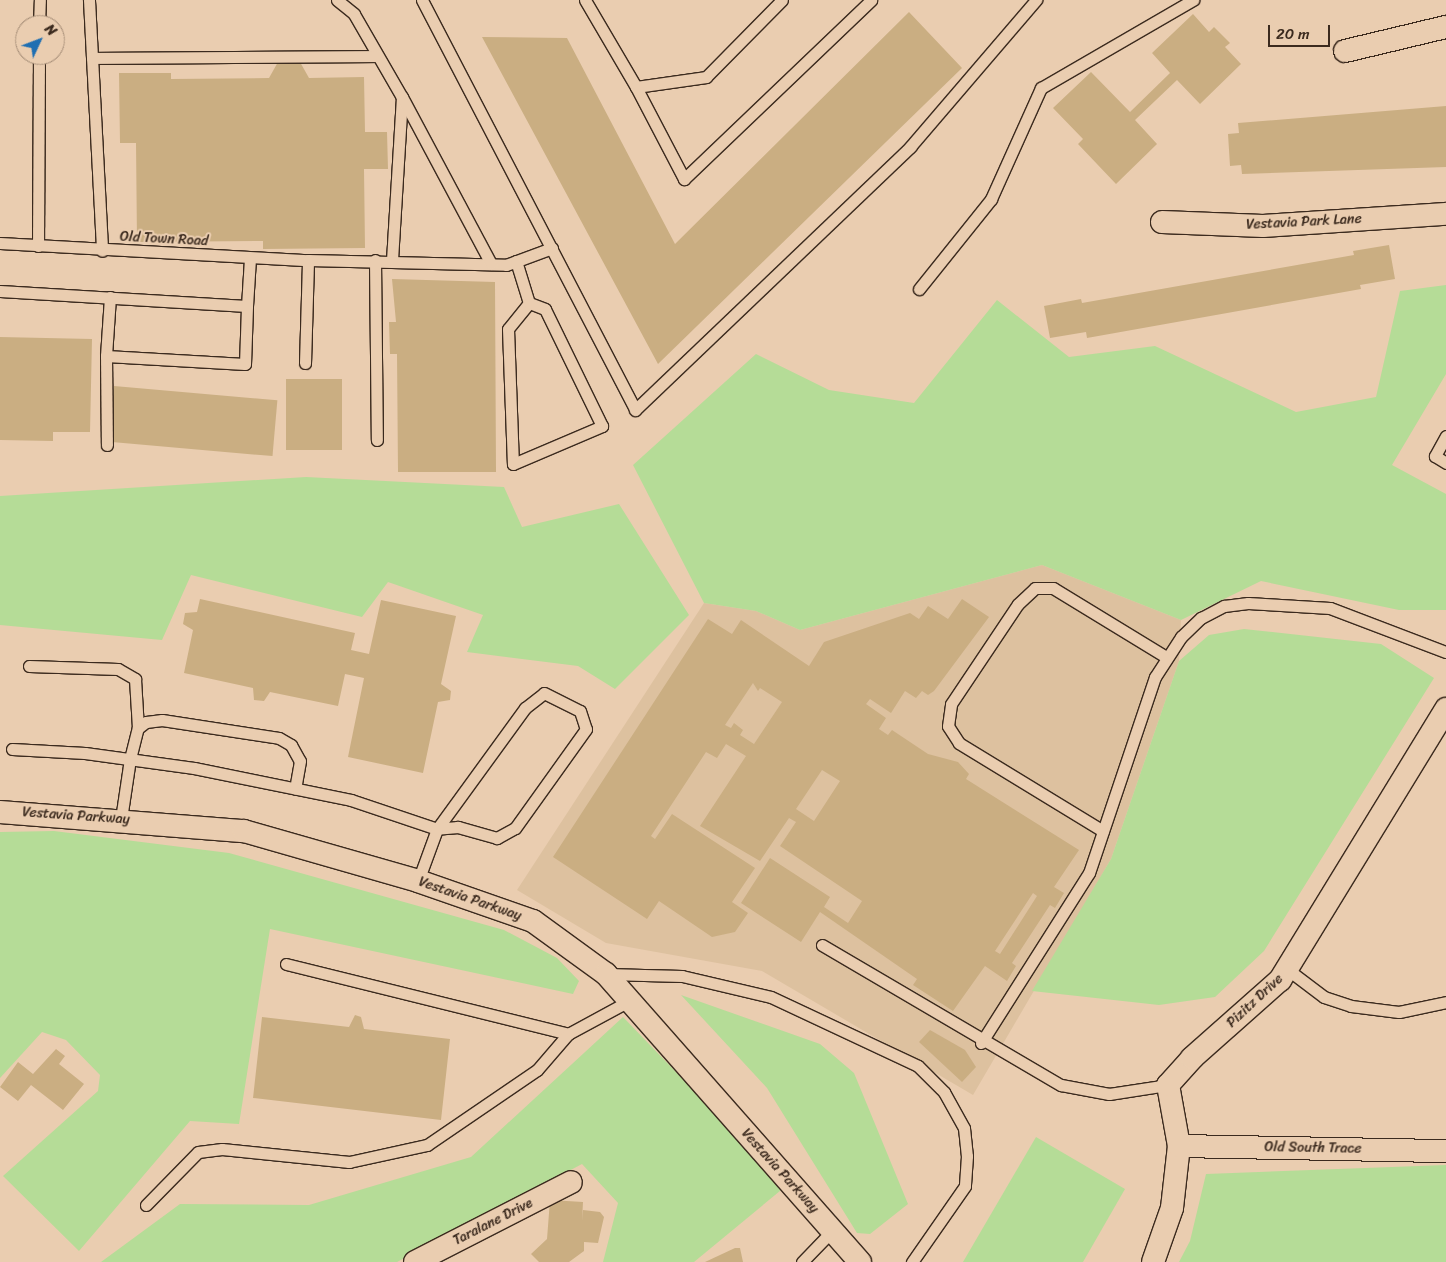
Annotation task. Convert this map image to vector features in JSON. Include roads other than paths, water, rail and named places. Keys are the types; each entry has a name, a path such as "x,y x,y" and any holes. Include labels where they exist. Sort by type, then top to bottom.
{"street":[{"path":"1346,51 1446,27"},
{"name":"Vestavia Park Lane","path":"1162,222 1263,226 1446,214"},
{"name":"Pizitz Drive","path":"1168,1085 1287,969 1446,709"},
{"name":"Vestavia Parkway","path":"0,812 121,819 244,831 418,881 533,921 606,974 860,1262"},
{"path":"1154,1262 1172,1208 1179,1146 1168,1085"},
{"name":"Old South Trace","path":"1179,1146 1446,1151"},
{"name":"Taralane Drive","path":"415,1262 571,1182"}],"lane":[{"path":"39,15 40,0"},
{"path":"89,0 102,251"},
{"path":"337,0 354,14 376,56 402,97 491,264"},
{"path":"422,0 635,410 910,147 1036,0"},
{"path":"585,0 636,87 684,179 871,0"},
{"path":"636,87 706,77 782,0"},
{"path":"919,289 991,199 1041,88 1193,0"},
{"path":"92,58 376,56"},
{"path":"38,246 39,65"},
{"path":"392,260 402,97"},
{"name":"Old Town Road","path":"0,243 102,251 250,258 328,261 392,260 491,264 516,261 552,248"},
{"path":"106,356 245,364 250,258"},
{"path":"305,363 308,260"},
{"path":"375,260 378,440"},
{"path":"516,261 530,303 545,309 602,426 514,464 508,329 530,303"},
{"path":"0,291 247,306"},
{"path":"106,445 106,356 110,297"},
{"path":"1446,436 1435,456 1446,463"},
{"path":"1103,831 959,743 948,726 951,704 1018,604 1035,588 1053,588 1166,657"},
{"path":"981,1043 1089,873 1155,677 1166,657 1201,618 1224,606 1248,603 1330,608 1446,652"},
{"path":"29,666 118,669 135,679 138,728 130,759 121,819"},
{"path":"12,749 130,759 295,789 352,800 437,829 458,827 497,838 515,828 586,729 580,711 544,693 525,708 437,829 418,881"},
{"path":"138,728 162,720 279,738 296,751 300,761 295,789"},
{"path":"822,945 981,1043 1037,1074 1083,1092 1109,1094 1168,1085"},
{"path":"286,964 568,1034"},
{"path":"1287,969 1324,997 1351,1006 1399,1012 1446,1002"},
{"path":"606,974 682,976 771,998 918,1066 944,1092 964,1128 966,1156 965,1186 912,1262"},
{"path":"146,1205 198,1152 222,1149 349,1162 427,1145 537,1070 568,1034 629,1001"},
{"path":"802,1262 833,1230"}]}
